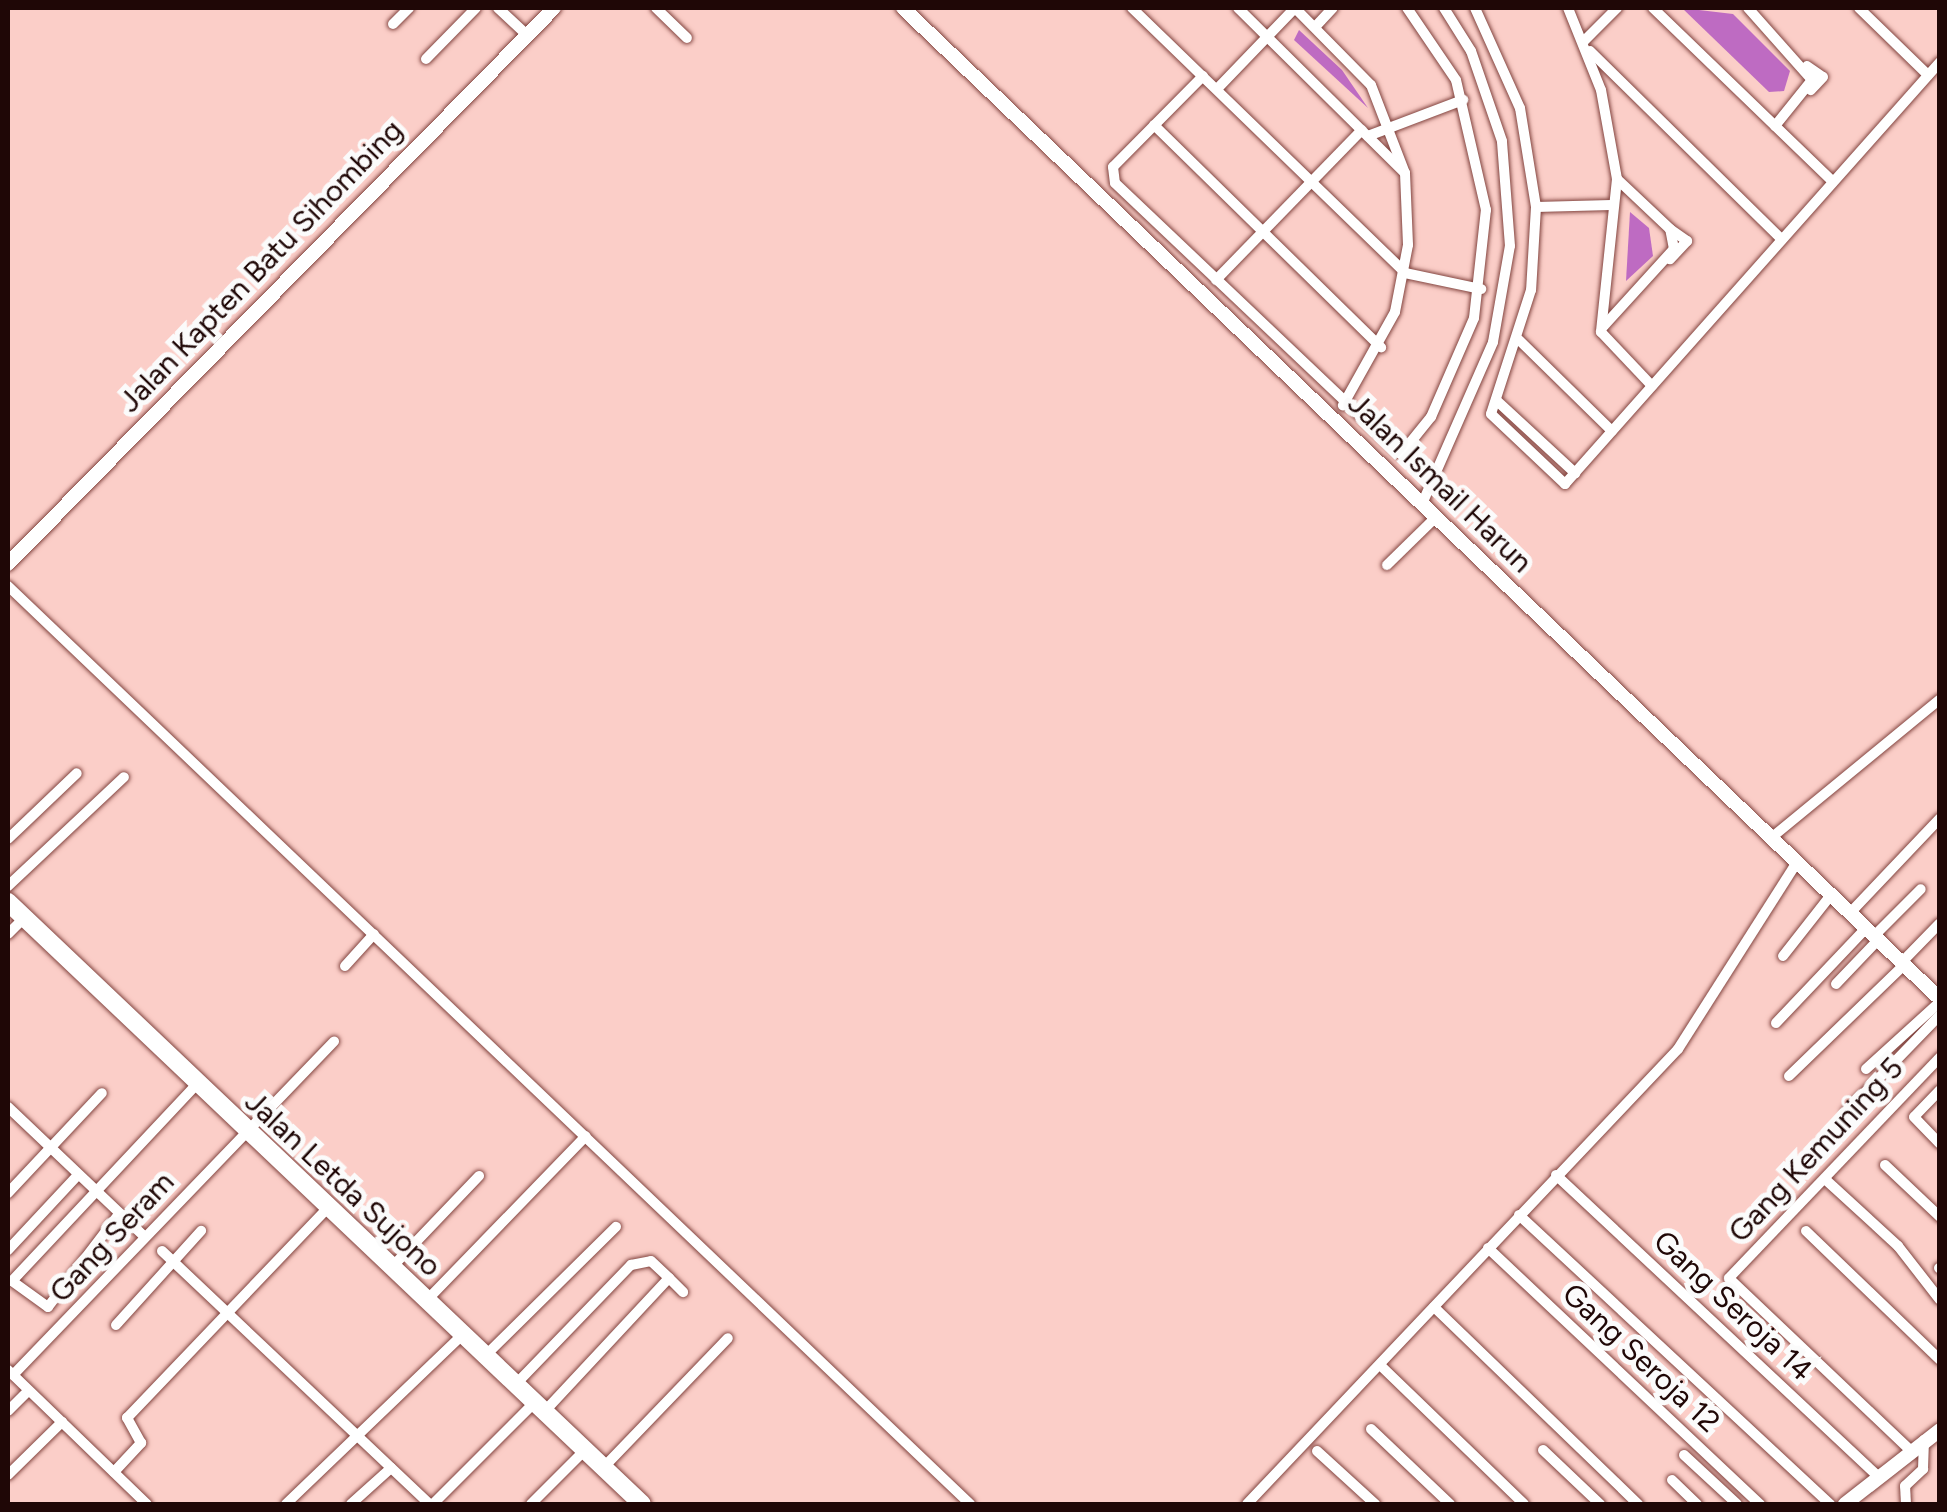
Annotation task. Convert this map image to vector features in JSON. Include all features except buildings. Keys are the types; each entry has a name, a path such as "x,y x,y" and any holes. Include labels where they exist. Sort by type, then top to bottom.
{"highway":[{"name":"Jalan Letda Sujono","path":"8,902 642,1504"}],"street":[{"path":"394,24 410,8"},
{"path":"426,59 476,8"},
{"path":"498,8 527,35"},
{"name":"Jalan Kapten Batu Sihombing","path":"8,564 554,8"},
{"path":"656,8 687,38"},
{"name":"Jalan Ismail Harun","path":"903,8 1939,999"},
{"path":"1132,8 1405,273 1481,290"},
{"path":"1238,8 1405,173"},
{"path":"1217,89 1295,8 1364,75 1392,127 1405,173 1405,273 1381,347 1343,404"},
{"path":"1315,27 1334,8"},
{"path":"1203,76 1111,174 1392,454 1412,446 1456,370 1481,290 1486,210 1464,100 1439,44 1407,8"},
{"path":"1422,504 1493,342 1510,246 1493,110 1444,8"},
{"path":"1475,8 1520,108 1536,206 1518,340 1491,414 1565,484 1940,62"},
{"path":"1568,8 1586,45 1616,179 1601,329 1652,386"},
{"path":"1586,45 1617,8"},
{"path":"1653,8 1833,182"},
{"path":"1748,8 1823,77 1775,126"},
{"path":"1859,8 1928,75"},
{"path":"1586,45 1782,240"},
{"path":"1216,280 1311,182 1365,133 1464,100"},
{"path":"1154,125 1381,347"},
{"path":"1601,329 1687,241 1616,179"},
{"path":"1536,206 1611,205"},
{"path":"1518,340 1612,431"},
{"path":"1386,566 1436,517"},
{"path":"8,586 970,1504"},
{"path":"1771,838 1940,699"},
{"path":"8,839 77,773"},
{"path":"8,886 124,778"},
{"path":"1850,913 1940,818"},
{"path":"1247,1504 1678,1048 1797,862"},
{"path":"1776,1023 1921,889"},
{"path":"1782,956 1831,895"},
{"path":"8,934 24,918"},
{"path":"1789,1076 1940,924"},
{"path":"345,966 374,934"},
{"path":"1836,984 1873,935"},
{"path":"1866,1070 1939,999"},
{"path":"1846,1112 1940,1016"},
{"name":"Gang Seram","path":"10,1373 334,1042"},
{"name":"Gang Kemuning 5","path":"1908,1449 1728,1278 1940,1057"},
{"path":"119,1214 48,1308 15,1284 13,1274 92,1188 197,1084"},
{"path":"1940,1090 1914,1116 1940,1144"},
{"path":"8,1193 102,1093"},
{"path":"8,1107 143,1236"},
{"path":"426,1301 586,1136"},
{"path":"1885,1164 1940,1217"},
{"path":"8,1250 78,1175"},
{"name":"Gang Seroja 14","path":"1556,1175 1876,1474"},
{"path":"392,1268 479,1176"},
{"path":"1826,1180 1898,1246 1940,1300"},
{"path":"114,1472 141,1443 127,1418 328,1208"},
{"path":"1519,1215 1830,1504"},
{"path":"484,1356 616,1227"},
{"path":"116,1325 201,1231"},
{"path":"1806,1231 1940,1360"},
{"name":"Gang Seroja 12","path":"1488,1248 1760,1504"},
{"path":"162,1251 432,1504 539,1407 668,1278"},
{"path":"515,1385 632,1265 652,1261 683,1292"},
{"path":"1434,1308 1638,1504"},
{"path":"286,1504 462,1335"},
{"path":"603,1468 728,1338"},
{"path":"1380,1366 1524,1504"},
{"path":"10,1373 114,1472 139,1502"},
{"path":"8,1412 28,1390"},
{"path":"8,1475 62,1422"},
{"path":"1371,1429 1450,1504"},
{"path":"1845,1504 1908,1449 1940,1430"},
{"path":"1906,1504 1906,1486 1923,1469 1924,1439"},
{"path":"532,1504 584,1450"},
{"path":"1543,1450 1600,1504"},
{"path":"1317,1451 1374,1504"},
{"path":"1684,1455 1736,1504"},
{"path":"351,1504 391,1468"},
{"path":"1672,1480 1697,1504"}],"shaded area":[{"path":"1682,8 1733,14 1790,71 1784,91 1769,92"},
{"path":"1299,30 1342,70 1368,108 1294,40"},
{"path":"1630,212 1649,228 1653,256 1626,281"}]}
